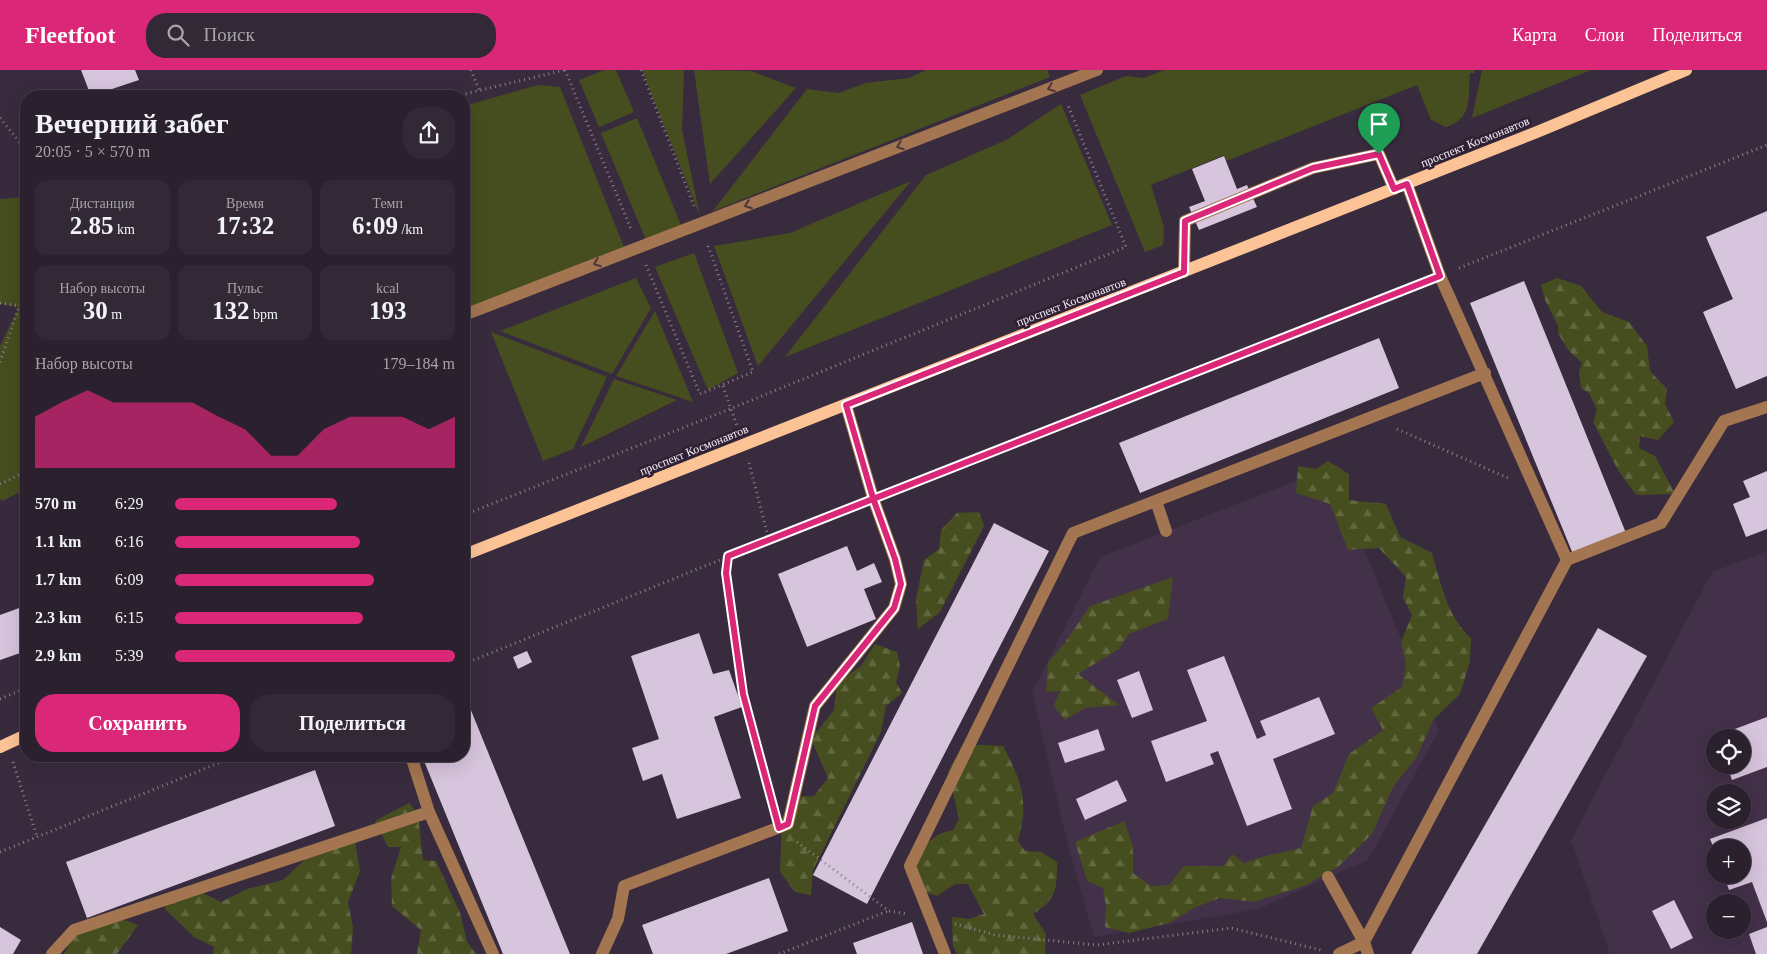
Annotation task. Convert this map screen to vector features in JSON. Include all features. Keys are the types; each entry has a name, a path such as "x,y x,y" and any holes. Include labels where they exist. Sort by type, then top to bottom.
{"main road":[{"name":"проспект Космонавтов","path":"470,554 1407,184 1686,70"},
{"path":"4,745 20,738"}],"street":[{"path":"470,313 1097,70"},
{"path":"1184,272 1185,221 1313,168 1379,154 1394,189"},
{"path":"1407,184 1440,276 1567,560"},
{"path":"945,954 910,866 1073,533 1485,373"},
{"path":"602,954 618,919 624,886 788,824 815,706 894,608 901,584 895,559 873,498 846,405"},
{"path":"1366,948 1567,560 1661,524 1724,422 1767,407"},
{"path":"1156,500 1166,531"},
{"path":"413,762 429,812 493,954"},
{"path":"52,954 74,930 429,812"},
{"path":"1328,877 1366,948"},
{"path":"1333,953 1366,948"}],"path":[{"path":"472,70 479,90"},
{"path":"470,92 565,70 638,247"},
{"path":"641,70 701,224"},
{"path":"470,513 721,413 1126,247 1060,84"},
{"path":"0,118 20,143"},
{"path":"470,662 873,498 1440,276 1767,145"},
{"path":"650,274 700,394 723,386 753,372 710,252"},
{"path":"0,303 19,306 0,362"},
{"path":"1371,417 1536,491"},
{"path":"0,484 20,475"},
{"path":"728,556 726,573 743,694 779,828 889,911 930,917 995,935 1097,945 1231,928 1333,953"},
{"path":"0,699 20,691"},
{"path":"4,745 37,837"},
{"path":"0,852 221,762"},
{"path":"779,954 889,911"}],"shaded area":[{"path":"1330,468 1439,730 1368,860 1258,909 1094,937 1069,849 1032,692 1100,557"},
{"path":"1767,551 1767,954 1610,954 1571,840 1712,572"}],"green space":[{"path":"605,70 616,70 634,112 599,127 579,80"},
{"path":"642,70 684,70 682,130 700,216"},
{"path":"694,70 751,71 796,88 710,184"},
{"path":"926,70 1047,70 1050,77 713,211 807,89 839,93 865,83 909,78"},
{"path":"1164,70 1475,70 1474,73 1470,73 1469,99 1465,113 1461,119 1446,127 1431,120 1417,85 1226,161 1224,155 1151,185 1164,227 1163,245 1145,252 1080,95 1126,76 1144,78"},
{"path":"1482,70 1591,70 1472,118"},
{"path":"538,85 560,87 624,247 470,310 470,104"},
{"path":"1061,104 1112,225 785,357 926,175 1006,140"},
{"path":"637,118 681,225 646,240 601,133"},
{"path":"911,181 758,366 714,246 790,233"},
{"path":"20,197 20,492 2,501 0,499 0,346 19,307 0,304 0,199"},
{"path":"694,253 738,373 708,390 655,267"},
{"path":"636,278 651,308 612,374 500,331"},
{"path":"1557,278 1581,286 1602,312 1629,322 1647,346 1650,371 1667,389 1665,404 1674,422 1658,440 1640,436 1639,448 1655,456 1675,494 1636,495 1618,470 1593,422 1597,410 1589,393 1581,388 1579,372 1582,363 1568,350 1558,333 1558,326 1545,300 1541,285"},
{"path":"655,311 693,402 616,376"},
{"path":"491,332 607,377 573,449 543,461"},
{"path":"614,379 677,400 581,447"},
{"path":"1328,461 1349,474 1349,500 1386,504 1400,537 1432,553 1450,610 1463,630 1471,638 1470,661 1460,694 1433,720 1417,757 1393,787 1372,834 1338,867 1304,886 1254,902 1220,898 1196,907 1169,923 1129,933 1105,927 1106,907 1103,888 1087,881 1075,842 1124,821 1133,846 1133,873 1151,886 1169,885 1184,866 1223,866 1232,854 1244,863 1301,848 1313,806 1333,793 1349,754 1383,730 1371,708 1402,687 1406,664 1401,642 1412,615 1403,598 1406,577 1379,548 1348,550 1330,504 1296,493 1298,466 1316,469"},
{"path":"979,512 984,526 940,612 918,629 916,599 924,560 939,549 941,530 957,513"},
{"path":"1173,577 1168,619 1129,634 1119,649 1078,674 1119,705 1085,708 1065,720 1054,706 1060,691 1046,692 1048,663 1090,606"},
{"path":"875,644 897,652 900,666 896,682 902,693 886,706 881,732 813,870 811,895 795,892 780,872 782,818 791,797 814,796 828,778 811,739 834,710 837,683 861,666"},
{"path":"963,744 1003,746 1015,770 1022,792 1023,814 1018,841 1025,851 1041,852 1057,862 1057,879 1054,892 1047,903 1033,914 1046,934 1045,954 957,954 953,946 952,917 969,919 984,914 968,884 955,884 937,896 917,889 905,861 939,834 953,830 959,819 948,772"},
{"path":"409,803 418,814 423,860 436,861 460,913 467,942 476,954 417,954 421,930 392,906 391,879 401,847 388,847 375,821"},
{"path":"354,835 360,871 348,902 353,928 351,954 213,954 214,947 194,937 165,909 167,895 192,888 221,902 247,889 283,880 313,852"},
{"path":"116,917 138,925 117,954 64,954 68,947 72,925"}],"building":[{"path":"81,70 135,70 139,80 109,90 89,90"},
{"path":"1224,156 1237,189 1247,185 1257,207 1199,230 1189,207 1205,201 1192,169"},
{"path":"1767,211 1767,376 1736,389 1703,312 1733,299 1706,237"},
{"path":"1524,281 1628,538 1575,559 1470,303"},
{"path":"1379,338 1399,388 1140,493 1119,443"},
{"path":"1767,471 1767,529 1746,537 1733,504 1750,497 1743,481"},
{"path":"994,523 1049,551 867,904 813,875"},
{"path":"847,546 857,571 874,563 882,582 864,589 876,619 807,647 778,574"},
{"path":"20,608 20,653 0,660 0,615"},
{"path":"1598,628 1647,656 1477,954 1411,954"},
{"path":"699,633 713,674 729,670 742,707 714,717 741,798 677,819 662,774 643,781 632,748 659,739 631,656"},
{"path":"527,651 532,662 518,669 513,657"},
{"path":"1224,656 1257,739 1266,735 1260,721 1319,697 1335,734 1273,759 1292,809 1247,826 1218,751 1210,754 1214,764 1166,782 1151,741 1207,721 1187,670"},
{"path":"1139,671 1153,710 1132,718 1117,680"},
{"path":"470,708 570,954 503,954 424,762 470,762"},
{"path":"1767,717 1767,767 1751,773 1751,729 1735,729"},
{"path":"1098,729 1105,750 1065,763 1058,743"},
{"path":"315,770 335,826 87,918 66,862"},
{"path":"1730,774 1748,774 1732,780"},
{"path":"1117,780 1127,801 1085,820 1076,799"},
{"path":"1767,818 1767,922 1751,882 1751,839 1710,839 1737,829 1751,829 1751,824"},
{"path":"769,878 788,931 726,954 653,954 642,925"},
{"path":"1727,884 1746,884 1729,890"},
{"path":"1674,900 1693,938 1671,949 1652,911"},
{"path":"912,922 923,954 857,954 853,943"},
{"path":"0,927 21,940 13,954 0,954"},
{"path":"1767,927 1767,954 1756,954 1751,939 1751,933"}],"route":[{"path":"1379,154 1313,168 1185,221 1184,272 846,405 873,498 895,559 901,584 894,608 815,706 788,824 779,828 743,694 726,573 728,556 873,498 1440,276 1407,184 1394,189 1379,154"}]}
